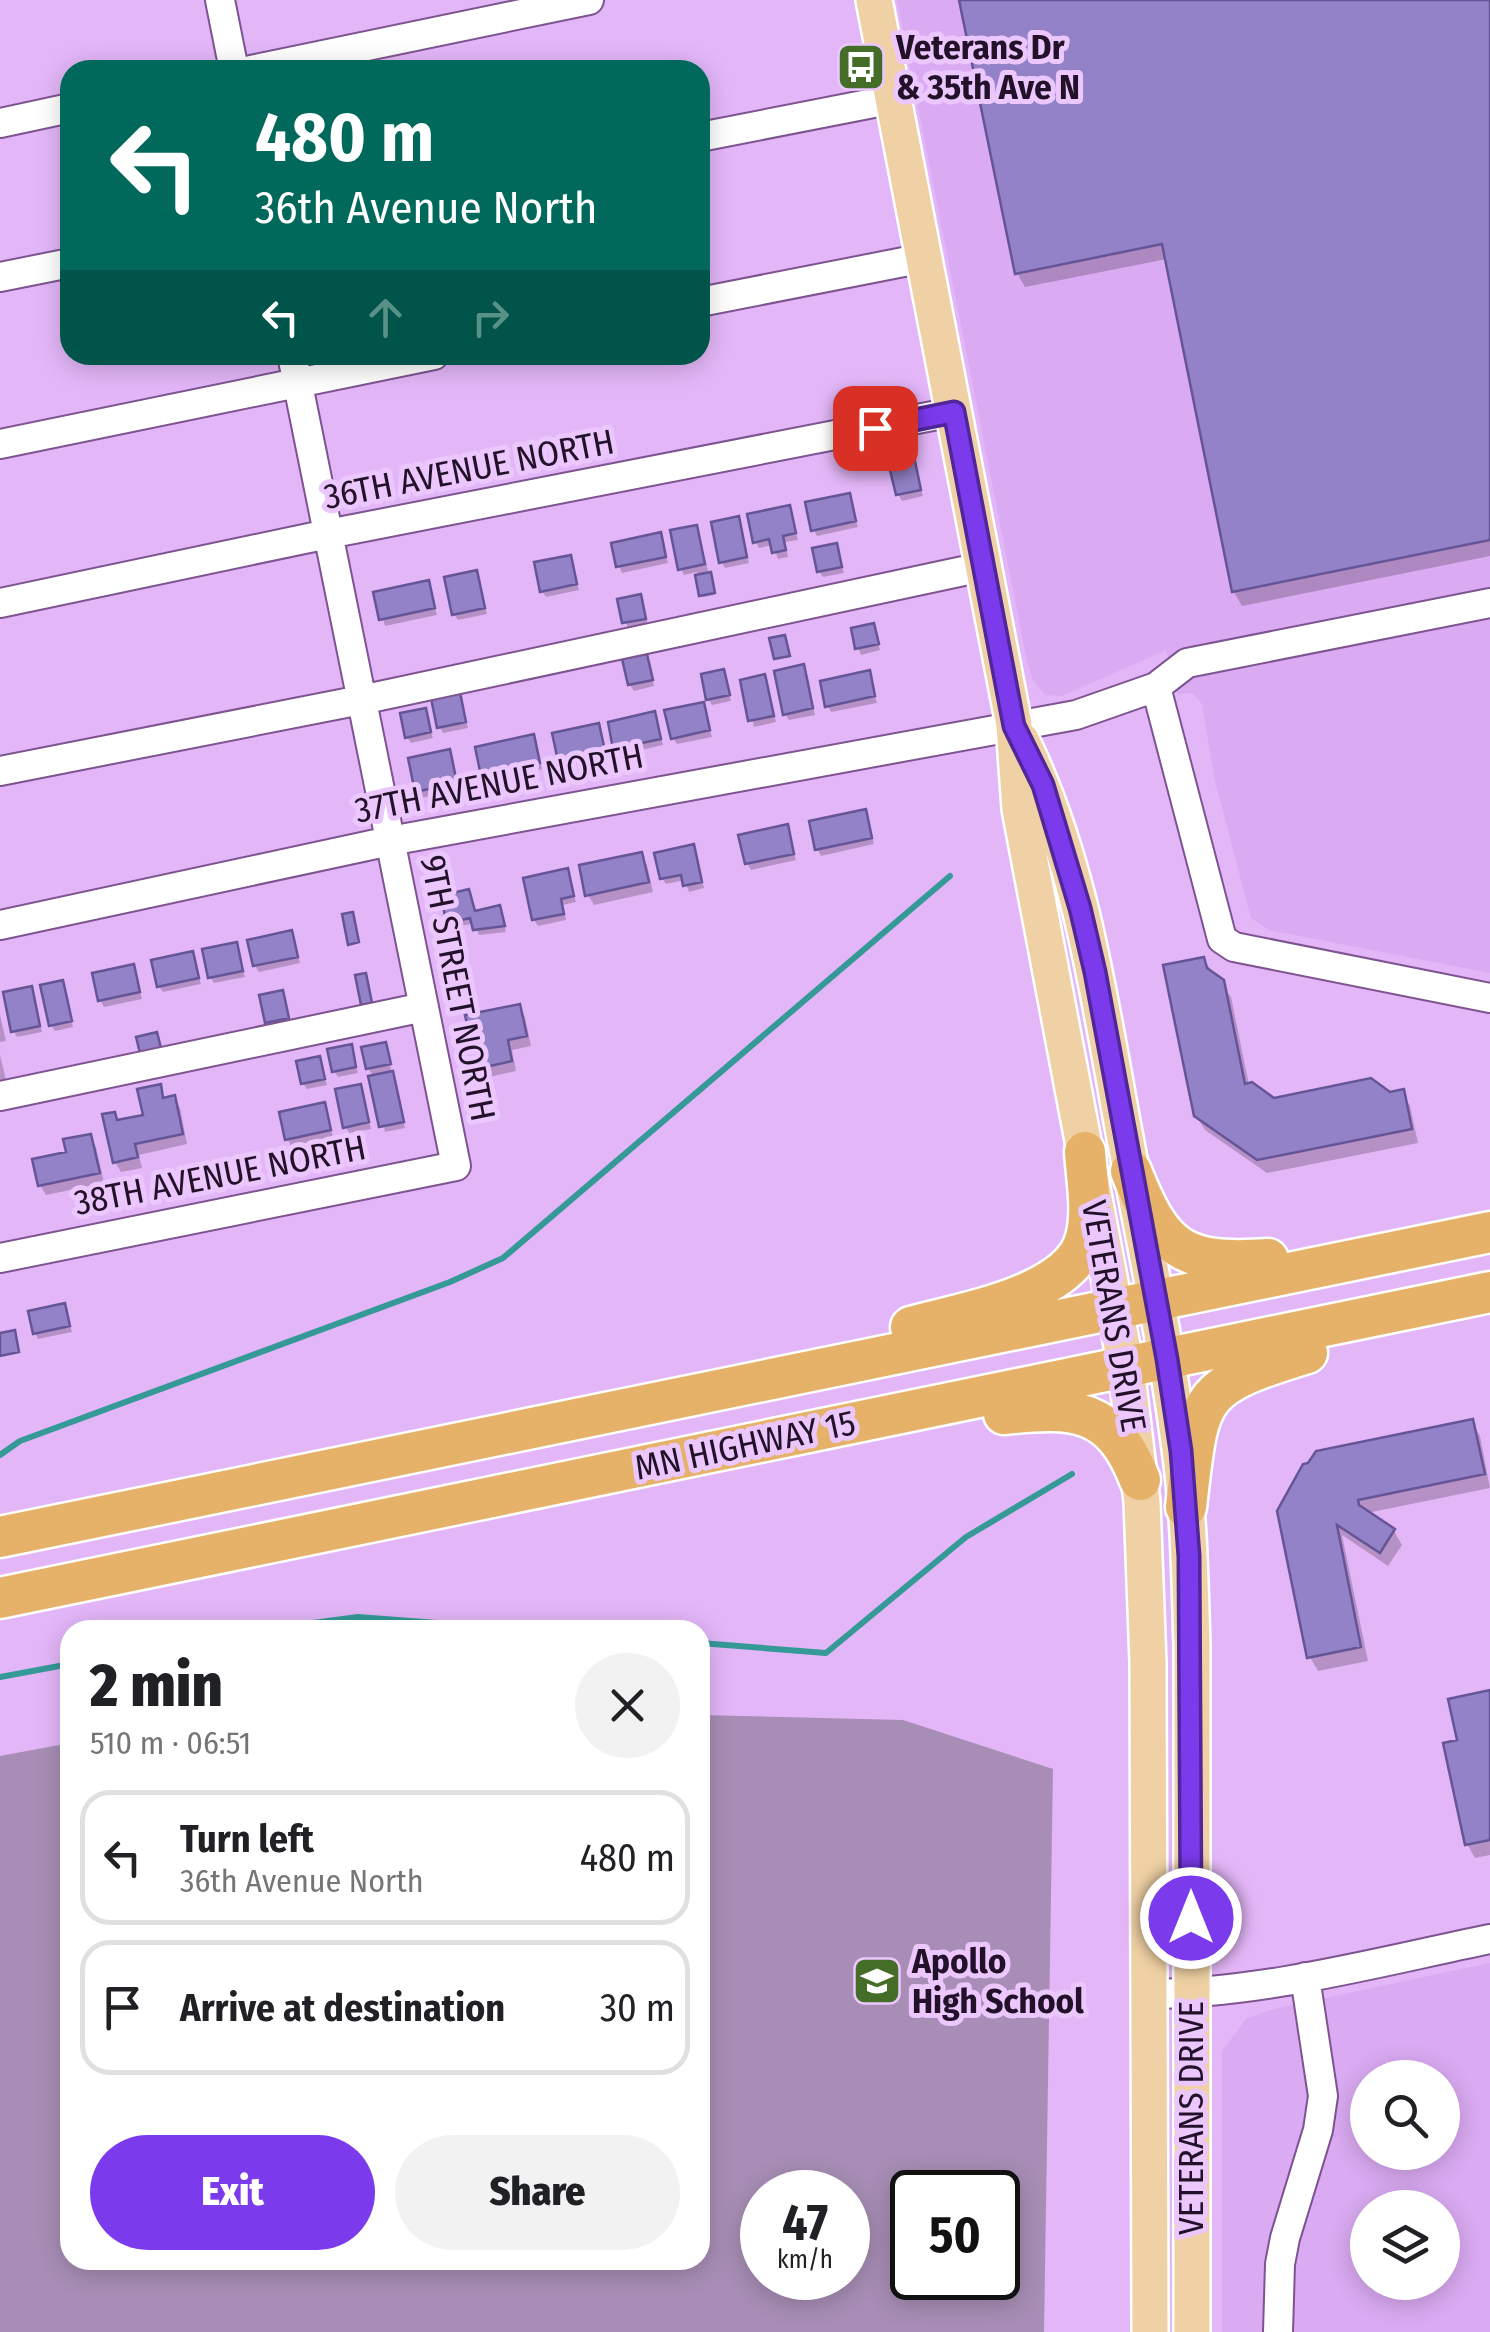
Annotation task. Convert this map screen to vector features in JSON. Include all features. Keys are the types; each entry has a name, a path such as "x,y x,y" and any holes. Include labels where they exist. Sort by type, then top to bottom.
{"highway":[{"path":"667,1401 1023,1294 1054,1280 1075,1259 1086,1238 1089,1204 1085,1152"},
{"path":"1131,1171 1156,1226 1182,1250 1198,1257 1240,1261 1411,1248"},
{"name":"MN HIGHWAY 15","path":"0,1537 1490,1232"},
{"path":"1186,1507 1196,1426 1208,1401 1226,1383 1263,1366 1490,1294"},
{"name":"MN HIGHWAY 15","path":"0,1598 1490,1294"},
{"path":"737,1446 1061,1410 1083,1414 1104,1424 1129,1452 1140,1480"}],"main road":[{"name":"VETERANS DRIVE","path":"874,0 1014,726 1020,809 1126,1367 1140,1480 1148,1663 1150,2332"},
{"name":"VETERANS DRIVE","path":"1014,726 1043,785 1080,908 1167,1359 1186,1507 1192,1646 1192,2332"}],"street":[{"path":"220,0 232,60"},
{"path":"299,60 590,0"},
{"path":"710,135 894,100"},
{"path":"0,123 60,110"},
{"path":"710,300 924,258"},
{"path":"0,277 60,264"},
{"path":"0,444 294,368 326,365"},
{"name":"9TH STREET NORTH","path":"294,368 456,1166"},
{"name":"36TH AVENUE NORTH","path":"0,603 328,534 954,412"},
{"path":"0,771 362,700 982,568"},
{"name":"37TH AVENUE NORTH","path":"0,924 390,840 1076,715 1156,688 1187,663 1490,603"},
{"path":"1156,688 1222,939 1234,946 1490,998"},
{"path":"0,1096 424,1007"},
{"name":"38TH AVENUE NORTH","path":"0,1258 456,1166"},
{"path":"1150,1994 1191,1994 1306,1977 1490,1939"},
{"path":"1278,2332 1285,2238 1318,2130 1323,2096 1306,1977"}],"shaded area":[{"path":"897,0 1490,0 1490,973 1269,930 1251,918 1215,781 1202,704 1193,693 1178,694 1166,650 1062,696 1045,695 1033,680"},
{"name":"Apollo High School","path":"710,1715 903,1720 1053,1769 1044,2332 0,2332 0,1756 60,1745 60,2270 710,2270"},
{"path":"1490,1963 1490,2332 1222,2332 1222,2051 1247,2018"}],"building":[{"path":"959,0 1490,0 1490,540 1232,592 1162,244 1015,274"},
{"path":"915,461 921,490 896,495 889,466"},
{"path":"850,493 856,521 811,531 805,502"},
{"path":"790,505 796,533 783,536 786,550 772,553 769,539 753,543 747,514"},
{"path":"739,516 747,557 719,563 711,522"},
{"path":"697,525 705,564 678,570 670,530"},
{"path":"661,532 666,557 616,567 611,543"},
{"path":"837,543 842,567 817,572 812,548"},
{"path":"571,555 577,584 540,592 534,562"},
{"path":"477,570 485,608 452,615 444,577"},
{"path":"711,572 715,593 699,596 695,575"},
{"path":"429,580 435,608 379,620 373,592"},
{"path":"641,594 646,619 622,623 617,599"},
{"path":"874,623 879,644 855,649 851,628"},
{"path":"785,635 790,656 774,659 769,638"},
{"path":"647,654 653,680 628,685 622,659"},
{"path":"804,664 813,708 783,715 774,671"},
{"path":"724,669 730,695 706,700 701,674"},
{"path":"870,670 875,696 825,707 820,681"},
{"path":"765,674 774,716 748,721 740,680"},
{"path":"460,692 466,722 437,728 431,698"},
{"path":"704,702 710,730 671,739 664,710"},
{"path":"426,708 431,732 405,738 400,713"},
{"path":"655,711 661,739 613,749 608,722"},
{"path":"599,723 605,751 558,761 552,733"},
{"path":"534,734 540,763 481,776 475,747"},
{"path":"450,749 457,783 415,792 408,758"},
{"path":"866,809 872,838 815,850 809,821"},
{"path":"788,824 794,854 745,864 738,835"},
{"path":"694,844 702,882 683,886 681,875 660,879 654,853"},
{"path":"642,852 649,882 585,896 579,865"},
{"path":"568,868 574,896 561,899 564,914 532,920 523,878"},
{"path":"469,889 475,911 500,905 505,926 473,930 470,918 447,923 440,896"},
{"path":"353,912 359,942 348,945 342,914"},
{"path":"292,930 298,957 253,966 247,940"},
{"path":"237,942 243,971 208,978 202,949"},
{"path":"193,951 199,978 157,987 151,960"},
{"path":"1204,957 1207,968 1224,980 1245,1084 1252,1082 1274,1098 1371,1078 1390,1092 1404,1089 1412,1129 1257,1160 1194,1116 1163,965"},
{"path":"134,964 140,992 98,1001 92,973"},
{"path":"366,973 372,1003 361,1005 355,975"},
{"path":"63,980 72,1021 49,1026 40,985"},
{"path":"32,986 40,1026 11,1032 3,992"},
{"path":"283,990 289,1018 265,1023 259,995"},
{"path":"520,1004 527,1036 508,1040 512,1061 481,1068 476,1048 472,1049 465,1015"},
{"path":"157,1032 162,1052 141,1057 136,1037"},
{"path":"386,1042 391,1064 366,1069 361,1047"},
{"path":"352,1044 356,1067 332,1072 327,1049"},
{"path":"320,1056 325,1079 301,1084 296,1061"},
{"path":"393,1071 404,1122 379,1127 368,1076"},
{"path":"161,1084 163,1098 175,1095 183,1134 135,1144 138,1157 113,1163 102,1114 115,1112 117,1120 143,1115 137,1089"},
{"path":"361,1084 369,1122 343,1128 335,1089"},
{"path":"325,1102 331,1130 285,1140 279,1112"},
{"path":"91,1134 100,1173 38,1186 32,1159 66,1152 63,1139"},
{"path":"65,1303 70,1326 33,1334 28,1311"},
{"path":"15,1330 19,1352 0,1356 0,1333"},
{"path":"1473,1419 1485,1474 1358,1500 1359,1505 1395,1529 1380,1553 1337,1525 1361,1647 1307,1658 1277,1511 1303,1464 1316,1451"},
{"path":"1490,1690 1490,1840 1465,1845 1443,1743 1457,1740 1448,1699"}],"waterway":[{"path":"0,1455 20,1441 450,1282 503,1258 950,876"},
{"path":"710,1644 826,1653 966,1537 1072,1474"},
{"path":"335,1620 397,1620"},
{"path":"0,1677 60,1666"}],"place":[{"name":"Veterans Dr & 35th Ave N","path":"861,67"},
{"name":"Apollo High School","path":"877,1981"}],"route":[{"path":"875,428 954,412 1014,726 1043,785 1095,972 1181,1451 1192,1646 1191,1918"}]}
